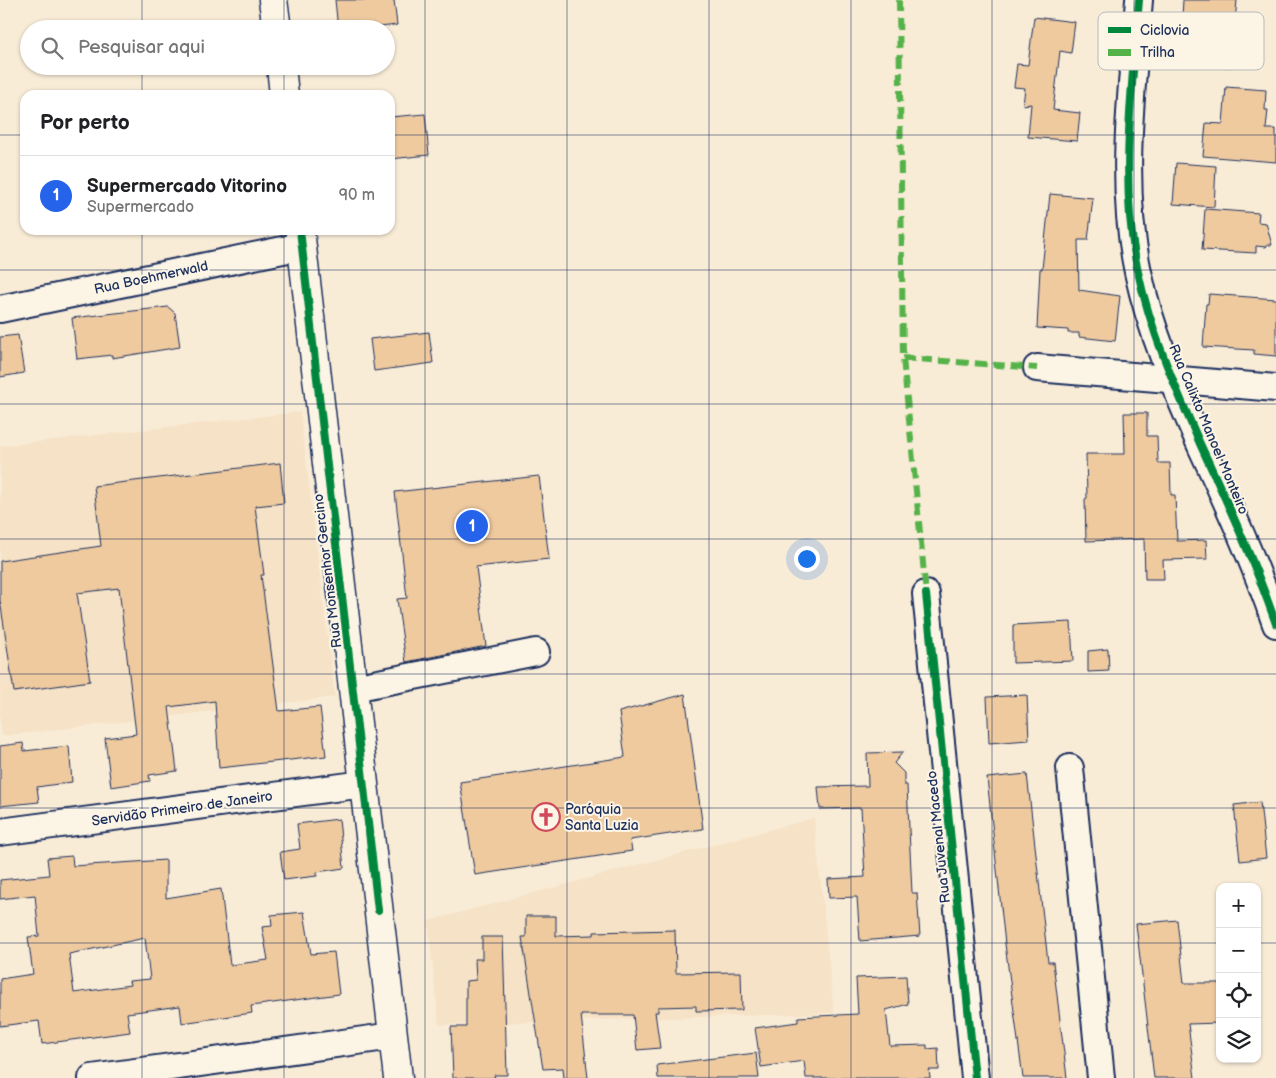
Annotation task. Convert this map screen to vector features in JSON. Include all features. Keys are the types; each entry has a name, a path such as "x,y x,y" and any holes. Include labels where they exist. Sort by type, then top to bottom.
{"main road":[{"path":"274,0 276,20"},
{"path":"282,75 283,90"},
{"name":"Rua Monsenhor Gercino","path":"301,238 398,1078"}],"street":[{"name":"Rua Calixto Manoel Monteiro","path":"1134,70 1128,146 1128,175 1132,233 1138,271 1151,322 1171,379 1232,515 1266,595 1276,624"},
{"name":"Rua Boehmerwald","path":"0,309 301,238"},
{"path":"1037,368 1276,388"},
{"name":"Rua Juvenal Macedo","path":"926,594 975,1078"},
{"path":"353,688 536,652"},
{"path":"1070,768 1101,1078"},
{"name":"Servidão Primeiro de Janeiro","path":"0,832 364,784"},
{"path":"92,1078 393,1036"}],"shaded area":[{"path":"300,412 335,697 2,736 0,718 0,446"},
{"path":"814,818 834,1013 439,1025 428,921"}],"building":[{"path":"335,0 394,0 397,25 395,25 395,20 337,20"},
{"path":"1183,0 1237,0 1236,12 1182,12"},
{"path":"1034,17 1075,22 1071,53 1060,51 1053,110 1080,113 1077,141 1028,137 1031,104 1023,105 1025,88 1014,87 1017,64 1028,65"},
{"path":"1226,87 1266,90 1265,110 1268,110 1266,129 1276,129 1276,162 1203,156 1206,123 1223,124"},
{"path":"425,114 429,155 395,158 395,117"},
{"path":"1176,163 1216,166 1214,207 1173,204"},
{"path":"1050,194 1093,198 1088,240 1078,240 1079,290 1120,296 1115,341 1079,337 1079,333 1068,333 1068,330 1037,328 1040,269 1042,269"},
{"path":"1205,209 1259,213 1258,222 1266,223 1272,245 1267,245 1266,247 1256,246 1256,253 1202,250"},
{"path":"1209,294 1276,299 1276,356 1254,354 1254,350 1203,347 1206,304 1208,304"},
{"path":"168,307 175,313 180,347 112,358 112,355 77,359 72,318"},
{"path":"429,332 433,363 374,371 370,339"},
{"path":"18,335 24,373 0,377 0,337"},
{"path":"1124,413 1147,413 1147,436 1157,436 1158,463 1170,463 1171,495 1175,495 1177,541 1206,540 1207,559 1163,560 1164,579 1145,579 1144,539 1086,541 1086,454 1125,454"},
{"path":"280,463 284,503 255,506 264,575 261,575 279,711 320,707 326,756 219,768 215,701 169,707 177,771 149,775 150,781 111,787 105,738 136,734 119,588 77,593 90,681 14,692 0,600 0,561 101,546 94,486"},
{"path":"539,476 549,559 476,567 486,646 406,662 397,599 407,598 395,492"},
{"path":"1071,622 1073,661 1013,663 1013,625"},
{"path":"1108,649 1109,671 1088,672 1088,651"},
{"name":"Paróquia Santa Luzia","path":"685,694 703,829 630,840 632,851 475,875 460,782 625,757 619,712"},
{"path":"1027,695 1029,740 989,743 987,697"},
{"path":"23,743 24,751 69,746 72,782 37,787 39,802 0,806 0,746"},
{"path":"903,752 894,763 904,773 904,785 907,785 912,893 917,893 920,936 860,941 857,897 829,898 828,879 865,877 861,808 820,809 818,787 868,786 867,753"},
{"path":"1027,774 1048,962 1053,962 1067,1078 1023,1078 1005,944 987,778"},
{"path":"1260,802 1266,858 1240,861 1234,805"},
{"path":"339,819 344,868 317,872 317,876 284,880 280,852 300,849 297,824"},
{"path":"72,856 73,866 166,860 166,898 221,889 230,965 268,960 262,927 272,926 271,915 304,912 311,954 334,952 339,994 251,1006 252,1013 182,1023 180,1006 127,1013 130,1032 42,1044 39,1021 0,1026 0,979 33,974 28,937 39,936 35,895 0,899 0,880 49,875 47,858","holes":["145,938 150,979 129,981 130,985 74,993 69,954"]},
{"path":"526,916 556,916 556,936 594,935 594,932 675,930 676,973 741,972 742,1010 696,1011 696,1006 658,1007 658,1012 655,1012 660,1048 637,1050 633,1015 581,1015 588,1078 564,1078 563,1068 543,1069 522,937 526,937"},
{"path":"1177,920 1184,983 1216,983 1216,1023 1188,1024 1195,1078 1154,1078 1136,924"},
{"path":"482,937 503,937 507,1075 494,1075 495,1078 453,1078 451,1027 466,1027 466,981 476,980 475,959 482,959"},
{"path":"906,976 908,1004 886,1010 890,1046 927,1045 927,1049 938,1048 939,1070 929,1070 930,1078 806,1078 804,1061 761,1067 755,1028 798,1022 798,1017 858,1014 856,978"},
{"path":"756,1053 759,1078 658,1078 657,1065"}],"marked path":[{"path":"899,0 903,358 926,594"},
{"path":"903,358 1037,368"}],"cycle path":[{"path":"1138,12 1139,0"},
{"path":"1134,70 1129,136 1129,204 1132,238 1143,295 1165,360 1250,556 1276,624"},
{"path":"301,235 378,910"},
{"path":"926,594 975,1078"}],"place":[{"name":"Supermercado Vitorino","path":"472,526"},
{"name":"Paróquia Santa Luzia","path":"546,817"}]}
